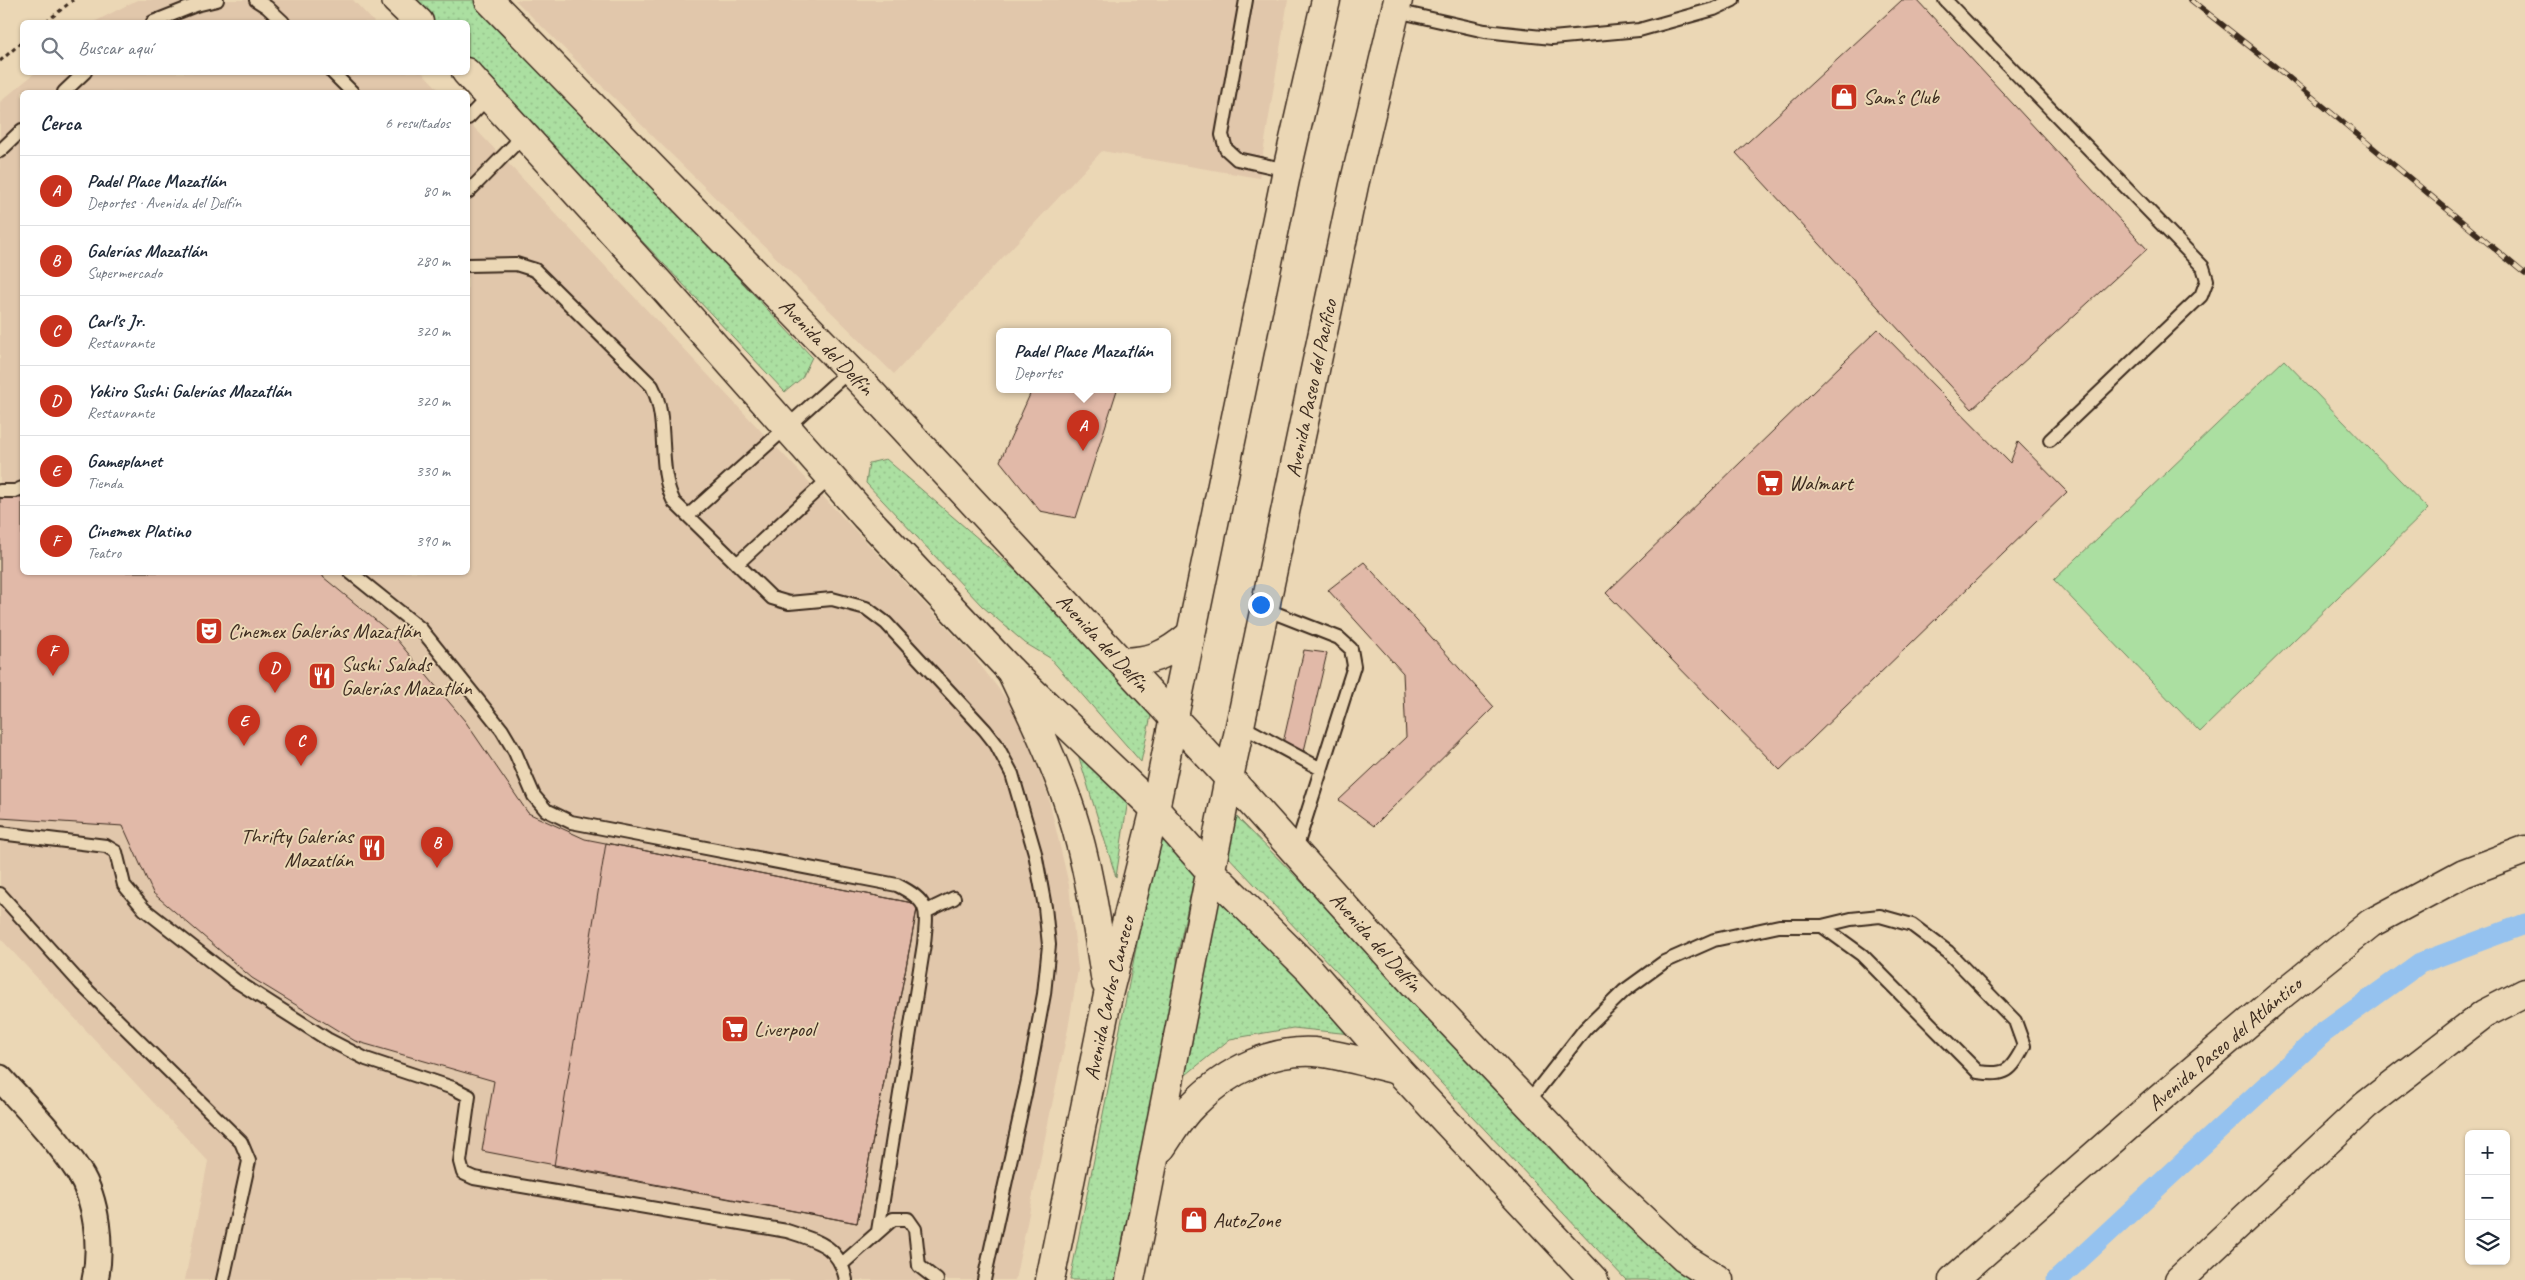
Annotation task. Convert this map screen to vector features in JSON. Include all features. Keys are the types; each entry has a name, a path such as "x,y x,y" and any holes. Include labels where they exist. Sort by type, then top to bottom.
{"street":[{"path":"396,0 417,20"},
{"name":"Avenida del Delfín","path":"489,0 850,370 1172,719 1229,778 1414,984 1601,1180 1684,1258 1719,1280"},
{"path":"1172,719 1287,170 1326,0"},
{"name":"Avenida Paseo del Pacífico","path":"1229,778 1354,185 1397,6"},
{"path":"469,75 787,427 864,516 1011,671 1154,809 1210,871 1309,969 1398,1070 1594,1280"},
{"path":"1121,662 1143,661 1156,658 1169,652 1189,636"},
{"path":"1011,671 1049,751 1071,812 1090,880 1108,995"},
{"name":"Avenida Carlos Canseco","path":"1050,1280 1108,995 1154,809 1172,719"},
{"path":"1130,1280 1229,778"},
{"name":"Avenida Paseo del Atlántico","path":"1953,1280 2144,1112 2280,996 2371,924 2464,873 2525,850"},
{"path":"2179,1280 2366,1105 2484,1014 2525,992"},
{"path":"1156,1155 1192,1106 1212,1088 1256,1062 1272,1056 1322,1053 1398,1070"},
{"path":"0,1078 80,1173 93,1209 99,1238 95,1280"}],"lane":[{"path":"158,20 196,5 217,0"},
{"path":"256,0 268,6 281,20"},
{"path":"1246,0 1222,135 1226,149 1237,159 1287,170"},
{"path":"1397,6 1485,31 1552,38 1639,30 1714,9 1733,0"},
{"path":"1944,0 2203,267 2207,280 2201,296 2050,440"},
{"path":"66,90 82,75"},
{"path":"335,75 350,90"},
{"path":"470,116 488,97"},
{"path":"0,151 20,132"},
{"path":"470,190 524,135"},
{"path":"470,265 516,264 534,270 652,386 659,399 667,487 674,502 772,598 789,603 832,599 866,608 886,623 975,718 996,744 1012,774 1035,853 1045,907 1049,945 1044,994 1028,1080 986,1278 984,1280"},
{"path":"689,515 850,370"},
{"path":"737,564 831,477"},
{"path":"0,491 15,491 20,489"},
{"path":"354,575 427,636 502,730 515,752 534,796 546,810 571,822 897,885 916,894 927,910 924,944 878,1231"},
{"path":"1265,608 1338,638 1351,649 1354,666 1295,852"},
{"path":"1240,725 1321,769"},
{"path":"0,834 106,846 116,852 124,885 144,908 236,981 327,1039 366,1059 453,1088 469,1096 460,1162 464,1173 474,1178 787,1231 820,1242 834,1253 842,1264 846,1280"},
{"path":"0,894 81,984 241,1142 249,1161 222,1280"},
{"path":"927,910 954,898"},
{"path":"1528,1102 1585,1029 1624,991 1664,962 1714,940 1779,926 1822,926 1851,919 1880,916 1912,925 1948,952 2015,1020 2024,1046 2013,1068 1996,1075 1978,1072 1862,955 1822,926"},
{"path":"842,1264 894,1219 908,1219 916,1229 919,1266 937,1280"}],"path":[{"path":"48,20 73,0"},
{"path":"0,61 20,44"}],"shaded area":[{"path":"137,0 353,0 372,20 98,20"},
{"path":"515,0 1288,0 1259,178 1102,151 894,374"},
{"path":"33,75 425,75 439,90 20,90 20,575 470,575 470,123 971,653 1018,714 1048,795 1069,885 1078,970 1068,1029 1015,1280 185,1280 208,1161 0,938 0,102"}],"green space":[{"path":"414,0 478,0 812,357 802,378 785,392 470,59 470,20 433,20"},
{"path":"2284,360 2428,509 2200,732 2054,580"},
{"path":"886,459 1032,585 1152,711 1141,762 1050,658 1025,643 982,606 866,483 869,463"},
{"path":"1073,738 1129,793 1116,877"},
{"path":"1232,812 1518,1101 1706,1280 1626,1280 1225,853"},
{"path":"1160,828 1197,864 1177,957 1178,982 1119,1280 1070,1280"},
{"path":"1213,888 1360,1035 1293,1028 1230,1039 1181,1079"}],"building":[{"path":"1902,0 1917,0 2147,249 1972,409 1736,153"},
{"path":"1878,329 2010,463 2018,442 2067,492 1780,770 1606,593"},
{"path":"1031,393 1116,393 1076,518 1040,511 1000,461"},
{"path":"0,498 20,498 20,575 323,575 323,577 391,633 465,721 528,813 585,839 918,904 857,1223 482,1151 494,1081 355,1041 252,978 153,893 123,826 0,818"},
{"path":"1364,562 1494,707 1374,826 1339,800 1406,737 1403,673 1328,590"},
{"path":"1304,650 1327,653 1304,751 1283,743"},
{"path":"606,843 918,904 857,1223 554,1166"}],"waterway":[{"path":"2057,1280 2323,1033 2420,963 2525,924"}],"railway":[{"path":"2191,0 2287,76 2525,274"}],"place":[{"name":"Sam's Club","path":"1844,97"},
{"name":"Padel Place Mazatlán","path":"1083,451"},
{"name":"Walmart","path":"1770,483"},
{"name":"Cinemex Galerías Mazatlán","path":"209,631"},
{"name":"Cinemex Platino","path":"53,676"},
{"name":"Sushi Salads Galerías Mazatlán","path":"322,676"},
{"name":"Yokiro Sushi Galerías Mazatlán","path":"275,693"},
{"name":"Gameplanet","path":"244,746"},
{"name":"Carl's Jr.","path":"301,766"},
{"name":"Thrifty Galerías Mazatlán","path":"372,848"},
{"name":"Galerías Mazatlán","path":"437,868"},
{"name":"Liverpool","path":"735,1029"},
{"name":"AutoZone","path":"1194,1220"}]}
